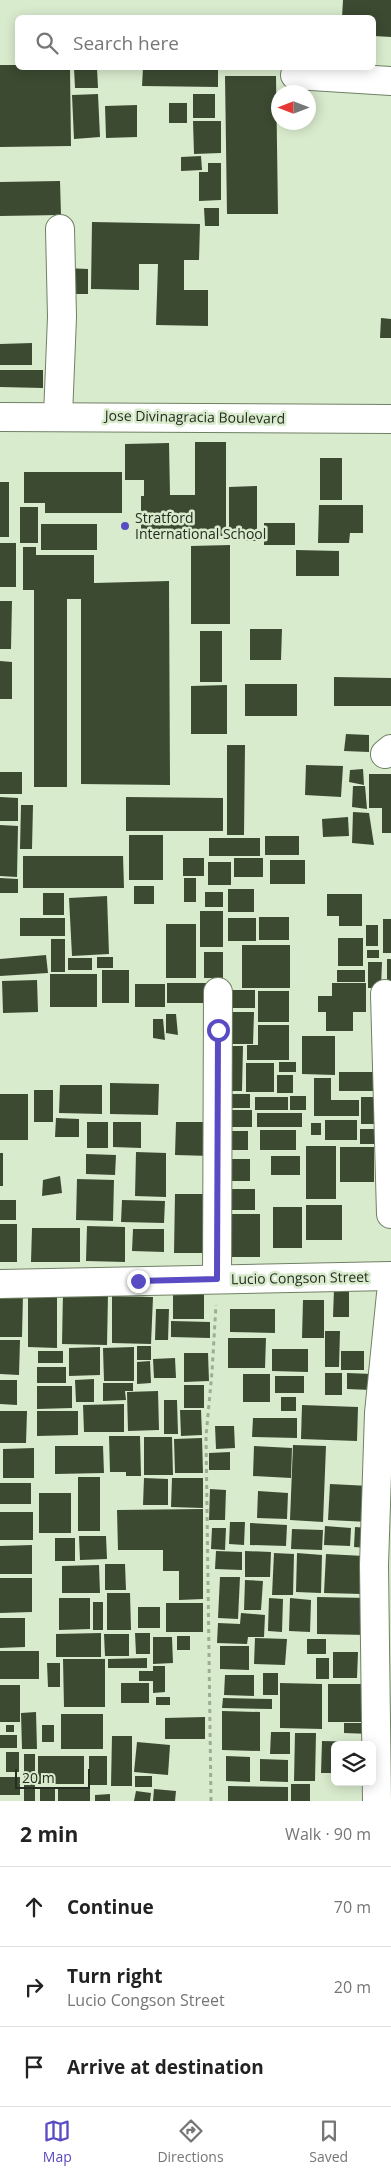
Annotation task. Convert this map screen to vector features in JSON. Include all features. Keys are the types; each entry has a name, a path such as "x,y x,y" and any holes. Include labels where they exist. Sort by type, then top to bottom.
{"street":[{"path":"295,74 391,81"},
{"path":"58,416 62,317 60,229"},
{"name":"Jose Divinagracia Boulevard","path":"0,417 391,419"},
{"path":"217,1279 218,992"},
{"path":"385,994 391,1214"},
{"name":"Lucio Congson Street","path":"0,1284 391,1276"},
{"path":"378,1801 375,1556 379,1413 391,1294"}],"path":[{"path":"211,1801 206,1436 212,1372 217,1279"}],"building":[{"path":"343,0 391,0 391,37 376,36 376,15 342,15"},
{"path":"0,65 15,65 15,70 70,70 71,146 0,147"},
{"path":"74,70 97,70 98,88 75,88"},
{"path":"143,70 218,70 218,87 142,86"},
{"path":"225,76 276,76 276,85 271,85 271,130 277,130 278,214 227,214"},
{"path":"98,94 100,137 74,139 72,95"},
{"path":"193,94 215,94 215,118 193,118"},
{"path":"169,103 187,103 187,123 169,123"},
{"path":"137,105 137,137 106,138 105,106"},
{"path":"193,121 221,121 221,153 194,154"},
{"path":"201,156 202,170 181,171 181,157"},
{"path":"208,163 221,163 221,200 199,201 199,172 208,172"},
{"path":"60,181 61,215 0,216 0,182"},
{"path":"204,208 219,208 219,226 205,226"},
{"path":"92,222 200,224 199,260 184,260 184,290 208,290 208,326 156,325 158,264 139,264 139,290 91,289"},
{"path":"65,268 88,269 88,294 65,294"},
{"path":"381,318 391,319 391,338 380,338"},
{"path":"32,343 32,365 0,365 0,344"},
{"path":"0,370 43,370 43,388 0,387"},
{"path":"195,442 226,442 226,536 141,536 141,496 144,496 144,480 125,480 125,444 169,443 170,495 195,495"},
{"path":"320,458 342,458 342,500 320,500"},
{"path":"24,472 122,472 122,513 45,513 45,503 24,503"},
{"path":"0,482 9,482 9,537 0,537"},
{"path":"257,486 257,541 239,541 239,532 229,532 229,487"},
{"path":"319,505 363,505 363,533 350,533 349,543 318,543"},
{"path":"20,507 38,507 38,543 20,543"},
{"path":"264,523 295,523 295,545 264,545"},
{"path":"41,524 97,524 97,550 41,550"},
{"path":"0,543 16,543 16,587 0,587"},
{"path":"230,545 230,624 191,624 191,546"},
{"path":"23,547 36,547 36,555 94,555 94,583 169,581 170,785 81,784 81,599 67,599 67,787 34,787 34,590 23,590"},
{"path":"296,550 339,551 339,576 296,576"},
{"path":"0,601 12,601 11,649 0,649"},
{"path":"250,629 282,629 281,660 250,660"},
{"path":"200,631 222,631 222,682 200,682"},
{"path":"0,661 12,662 12,699 0,699"},
{"path":"334,677 391,678 391,706 334,706"},
{"path":"245,684 297,684 297,716 245,716"},
{"path":"227,685 227,734 191,734 191,686"},
{"path":"346,734 369,735 369,752 344,751"},
{"path":"227,745 245,745 244,835 227,835"},
{"path":"306,765 343,766 341,797 305,795"},
{"path":"363,769 364,785 349,782 350,770"},
{"path":"0,772 22,772 22,794 0,794"},
{"path":"369,774 391,774 391,833 382,833 382,808 369,808"},
{"path":"353,786 365,786 367,809 352,807"},
{"path":"0,797 18,798 18,821 0,821"},
{"path":"126,797 223,798 223,831 126,831"},
{"path":"21,805 33,805 32,849 20,849"},
{"path":"353,812 369,813 374,845 352,843"},
{"path":"348,817 349,836 323,837 322,819"},
{"path":"0,825 18,826 17,877 0,876"},
{"path":"129,835 163,835 163,880 129,880"},
{"path":"265,836 299,836 299,855 265,855"},
{"path":"209,838 260,838 260,856 209,856"},
{"path":"23,856 123,856 124,888 23,888"},
{"path":"183,858 204,858 204,876 183,876"},
{"path":"234,858 263,858 263,877 234,877"},
{"path":"270,860 305,860 305,884 270,884"},
{"path":"208,862 231,862 231,885 208,885"},
{"path":"0,878 18,879 18,893 0,893"},
{"path":"184,878 196,878 196,902 184,902"},
{"path":"134,886 154,886 154,904 134,904"},
{"path":"228,889 254,889 254,912 228,912"},
{"path":"205,892 223,892 223,907 205,907"},
{"path":"43,893 64,893 64,915 43,915"},
{"path":"327,894 362,894 362,926 339,926 339,916 327,916"},
{"path":"107,896 109,954 72,956 69,898"},
{"path":"200,911 223,911 223,947 200,947"},
{"path":"259,917 289,917 289,940 259,940"},
{"path":"20,918 65,918 65,936 20,936"},
{"path":"228,918 256,918 256,941 228,941"},
{"path":"383,919 391,919 391,953 383,953"},
{"path":"166,924 196,924 196,978 166,978"},
{"path":"366,925 378,925 378,946 366,946"},
{"path":"338,938 363,938 363,966 338,966"},
{"path":"51,939 65,939 65,972 51,972"},
{"path":"242,945 290,945 290,988 242,988"},
{"path":"367,950 379,950 379,958 367,958"},
{"path":"204,952 223,952 223,978 204,978"},
{"path":"46,955 48,973 0,976 0,959"},
{"path":"97,957 113,957 113,968 97,968"},
{"path":"68,958 92,958 92,970 68,970"},
{"path":"387,959 391,959 391,983 387,983"},
{"path":"368,962 382,962 381,988 368,988"},
{"path":"102,970 129,970 129,1003 102,1003"},
{"path":"337,970 365,970 365,982 337,982"},
{"path":"50,974 97,974 97,1007 50,1007"},
{"path":"37,980 38,1012 3,1013 2,981"},
{"path":"167,983 207,983 207,1003 167,1003"},
{"path":"332,983 366,983 366,1012 353,1012 353,1031 326,1031 326,1012 318,1012 318,996 332,996"},
{"path":"135,984 165,984 165,1007 135,1007"},
{"path":"222,990 255,990 255,1008 222,1008"},
{"path":"258,991 289,991 289,1022 258,1022"},
{"path":"224,1012 254,1012 253,1044 224,1044"},
{"path":"166,1014 176,1014 178,1035 166,1033"},
{"path":"153,1019 163,1019 165,1040 153,1038"},
{"path":"258,1025 289,1025 289,1060 247,1060 247,1045 258,1045"},
{"path":"302,1036 335,1036 335,1075 302,1074"},
{"path":"225,1046 243,1046 242,1091 227,1091"},
{"path":"279,1062 296,1062 296,1072 279,1072"},
{"path":"246,1063 274,1063 274,1092 246,1092"},
{"path":"339,1072 373,1072 373,1091 339,1091"},
{"path":"277,1075 293,1075 293,1093 277,1093"},
{"path":"314,1078 331,1078 331,1100 359,1100 359,1116 314,1116"},
{"path":"110,1083 159,1084 158,1115 110,1114"},
{"path":"60,1085 102,1085 102,1114 59,1113"},
{"path":"34,1090 53,1090 53,1122 34,1122"},
{"path":"0,1094 28,1094 28,1140 0,1140"},
{"path":"226,1094 250,1094 250,1108 226,1108"},
{"path":"290,1096 306,1096 306,1110 290,1110"},
{"path":"255,1097 288,1097 288,1110 255,1110"},
{"path":"361,1097 376,1097 376,1124 361,1124"},
{"path":"227,1110 252,1110 252,1127 227,1127"},
{"path":"257,1113 302,1113 302,1127 257,1127"},
{"path":"56,1118 79,1119 79,1137 55,1137"},
{"path":"325,1120 357,1120 357,1140 325,1140"},
{"path":"87,1122 108,1122 108,1148 87,1148"},
{"path":"113,1122 141,1122 141,1148 113,1147"},
{"path":"176,1122 212,1122 211,1156 175,1155"},
{"path":"311,1123 321,1123 321,1135 311,1135"},
{"path":"360,1129 376,1129 376,1144 360,1144"},
{"path":"260,1130 296,1130 296,1150 260,1150"},
{"path":"230,1131 248,1131 248,1150 230,1150"},
{"path":"306,1146 336,1146 336,1199 306,1199"},
{"path":"340,1147 374,1147 374,1182 340,1182"},
{"path":"136,1152 166,1153 166,1197 135,1196"},
{"path":"0,1153 3,1153 3,1186 0,1186"},
{"path":"86,1154 116,1155 115,1175 86,1174"},
{"path":"271,1156 300,1156 300,1175 271,1175"},
{"path":"230,1159 250,1159 250,1181 230,1181"},
{"path":"60,1176 62,1193 42,1196 43,1180"},
{"path":"77,1179 114,1180 113,1221 76,1220"},
{"path":"230,1189 255,1189 255,1210 230,1210"},
{"path":"175,1194 207,1194 206,1253 174,1253"},
{"path":"0,1200 16,1200 16,1220 0,1220"},
{"path":"122,1200 165,1201 164,1223 121,1222"},
{"path":"306,1205 342,1205 342,1240 306,1240"},
{"path":"273,1207 302,1207 302,1248 273,1248"},
{"path":"225,1214 260,1214 260,1257 225,1257"},
{"path":"0,1224 17,1224 17,1262 0,1262"},
{"path":"87,1226 125,1227 125,1262 86,1261"},
{"path":"32,1228 80,1228 80,1262 31,1262"},
{"path":"133,1229 164,1229 164,1252 132,1251"},
{"path":"334,1289 349,1289 349,1317 333,1317"},
{"path":"63,1292 108,1294 107,1345 62,1344"},
{"path":"0,1293 23,1294 22,1337 0,1337"},
{"path":"28,1293 57,1294 57,1348 28,1347"},
{"path":"173,1294 204,1294 204,1319 173,1319"},
{"path":"112,1296 153,1297 151,1344 112,1343"},
{"path":"303,1300 324,1300 324,1338 302,1338"},
{"path":"156,1309 169,1309 168,1340 155,1340"},
{"path":"230,1309 275,1309 275,1333 230,1332"},
{"path":"171,1321 210,1322 210,1338 171,1337"},
{"path":"325,1331 340,1331 339,1367 325,1367"},
{"path":"228,1338 266,1338 265,1368 228,1368"},
{"path":"0,1340 20,1340 19,1375 0,1374"},
{"path":"137,1346 151,1346 151,1360 137,1360"},
{"path":"100,1347 100,1375 69,1376 69,1348"},
{"path":"134,1347 134,1381 104,1381 103,1348"},
{"path":"272,1349 308,1349 308,1372 272,1371"},
{"path":"38,1351 63,1351 63,1363 38,1363"},
{"path":"341,1351 364,1351 364,1370 341,1370"},
{"path":"184,1353 208,1353 209,1381 184,1382"},
{"path":"175,1358 176,1378 154,1378 153,1359"},
{"path":"150,1361 151,1383 137,1384 137,1362"},
{"path":"37,1367 66,1367 66,1383 37,1383"},
{"path":"325,1373 342,1373 342,1395 325,1395"},
{"path":"347,1373 372,1374 371,1390 347,1389"},
{"path":"243,1374 270,1374 270,1402 243,1402"},
{"path":"275,1376 304,1376 304,1393 275,1393"},
{"path":"94,1379 94,1402 76,1402 75,1380"},
{"path":"0,1380 17,1380 17,1405 0,1404"},
{"path":"103,1383 133,1383 133,1391 125,1391 126,1400 103,1401"},
{"path":"184,1385 204,1385 204,1408 184,1408"},
{"path":"37,1386 72,1386 72,1408 37,1409"},
{"path":"158,1391 159,1430 128,1431 127,1392"},
{"path":"281,1397 296,1397 296,1411 281,1411"},
{"path":"164,1400 177,1400 178,1434 164,1434"},
{"path":"124,1404 124,1432 84,1432 83,1405"},
{"path":"302,1405 358,1407 357,1441 301,1439"},
{"path":"180,1410 201,1410 202,1435 181,1436"},
{"path":"0,1411 27,1411 26,1443 0,1443"},
{"path":"37,1411 78,1411 78,1435 37,1436"},
{"path":"253,1418 297,1418 297,1438 252,1437"},
{"path":"215,1426 234,1426 235,1448 216,1449"},
{"path":"109,1436 140,1436 141,1476 126,1476 126,1472 110,1472"},
{"path":"144,1437 172,1437 173,1475 144,1475"},
{"path":"202,1438 203,1473 175,1473 174,1439"},
{"path":"293,1445 326,1446 323,1522 290,1520"},
{"path":"55,1446 103,1446 104,1473 55,1474"},
{"path":"254,1446 292,1448 291,1478 253,1476"},
{"path":"34,1448 34,1478 3,1478 3,1449"},
{"path":"230,1452 230,1470 209,1470 209,1453"},
{"path":"78,1477 100,1477 100,1531 78,1531"},
{"path":"144,1478 168,1479 168,1505 143,1505"},
{"path":"172,1478 203,1478 203,1508 171,1507"},
{"path":"0,1483 31,1483 31,1504 0,1504"},
{"path":"330,1484 370,1486 369,1522 328,1520"},
{"path":"210,1489 226,1490 225,1520 209,1520"},
{"path":"258,1491 288,1493 287,1519 257,1518"},
{"path":"39,1493 71,1493 71,1533 39,1533"},
{"path":"203,1509 203,1599 179,1600 179,1571 163,1571 163,1550 118,1550 117,1510"},
{"path":"0,1512 33,1512 33,1540 0,1540"},
{"path":"230,1522 245,1522 244,1545 229,1544"},
{"path":"250,1523 287,1525 286,1546 250,1545"},
{"path":"325,1526 351,1528 350,1546 324,1545"},
{"path":"355,1527 369,1528 368,1548 354,1547"},
{"path":"212,1528 226,1528 225,1550 211,1549"},
{"path":"292,1529 323,1530 322,1550 291,1549"},
{"path":"79,1536 106,1536 107,1559 80,1560"},
{"path":"55,1538 75,1538 75,1561 55,1561"},
{"path":"32,1545 32,1574 0,1574 0,1546"},
{"path":"216,1551 242,1552 242,1570 215,1569"},
{"path":"245,1551 271,1552 270,1577 245,1577"},
{"path":"274,1553 294,1554 293,1595 272,1595"},
{"path":"297,1553 322,1555 321,1593 296,1592"},
{"path":"326,1554 364,1556 362,1594 324,1593"},
{"path":"105,1564 125,1564 126,1590 105,1590"},
{"path":"99,1565 100,1593 62,1593 62,1566"},
{"path":"220,1577 240,1577 238,1619 218,1618"},
{"path":"0,1578 32,1578 32,1612 0,1613"},
{"path":"245,1580 263,1581 261,1610 244,1610"},
{"path":"107,1593 130,1593 131,1630 107,1630"},
{"path":"317,1597 368,1598 367,1635 317,1634"},
{"path":"59,1598 90,1598 90,1629 59,1630"},
{"path":"269,1598 283,1599 282,1632 268,1631"},
{"path":"290,1598 311,1600 310,1632 289,1631"},
{"path":"93,1602 103,1602 103,1630 93,1630"},
{"path":"166,1603 203,1603 203,1632 166,1632"},
{"path":"138,1607 160,1607 160,1628 138,1628"},
{"path":"241,1613 265,1615 264,1637 248,1637 247,1644 217,1643 218,1623 240,1624"},
{"path":"0,1618 25,1618 25,1647 0,1648"},
{"path":"101,1633 101,1657 56,1657 56,1634"},
{"path":"135,1633 150,1633 150,1654 136,1654"},
{"path":"104,1634 129,1634 129,1656 105,1656"},
{"path":"177,1636 190,1636 190,1650 177,1650"},
{"path":"153,1637 172,1637 173,1663 153,1664"},
{"path":"255,1638 287,1639 285,1665 254,1664"},
{"path":"307,1639 326,1639 326,1654 307,1654"},
{"path":"220,1646 249,1646 249,1670 220,1669"},
{"path":"0,1651 39,1651 39,1679 0,1679"},
{"path":"333,1652 358,1652 357,1678 333,1678"},
{"path":"147,1658 147,1668 108,1668 108,1659"},
{"path":"316,1658 329,1658 329,1679 316,1679"},
{"path":"63,1659 105,1659 105,1707 64,1707"},
{"path":"47,1663 60,1663 60,1687 48,1687"},
{"path":"153,1666 165,1666 165,1692 153,1693 153,1681 139,1681 139,1671 153,1671"},
{"path":"263,1673 278,1673 278,1695 263,1695"},
{"path":"225,1675 254,1675 254,1696 224,1695"},
{"path":"121,1683 149,1683 149,1703 121,1703"},
{"path":"280,1683 322,1684 322,1729 280,1728"},
{"path":"328,1684 367,1684 367,1722 328,1722"},
{"path":"0,1685 20,1685 20,1722 0,1722"},
{"path":"156,1697 170,1697 170,1705 156,1705"},
{"path":"223,1698 272,1699 272,1709 222,1708"},
{"path":"222,1711 260,1712 260,1751 222,1750"},
{"path":"36,1712 37,1749 22,1749 21,1713"},
{"path":"61,1714 103,1714 103,1749 61,1749"},
{"path":"205,1717 205,1739 165,1739 165,1718"},
{"path":"344,1723 370,1723 370,1734 344,1733"},
{"path":"6,1725 14,1725 14,1732 6,1732"},
{"path":"42,1725 54,1725 54,1742 42,1742"},
{"path":"271,1732 290,1732 290,1754 270,1754"},
{"path":"295,1733 316,1733 315,1781 294,1781"},
{"path":"0,1735 17,1735 17,1748 0,1748"},
{"path":"112,1736 132,1736 132,1786 111,1786"},
{"path":"322,1741 331,1741 331,1773 321,1773"},
{"path":"137,1742 170,1745 168,1775 134,1772"},
{"path":"6,1752 19,1752 19,1772 6,1772"},
{"path":"24,1754 35,1754 35,1801 24,1801"},
{"path":"38,1756 84,1756 84,1784 38,1784"},
{"path":"89,1756 107,1756 107,1785 89,1785"},
{"path":"226,1756 250,1757 250,1782 226,1781"},
{"path":"260,1759 288,1760 288,1782 260,1781"},
{"path":"135,1776 152,1776 152,1787 135,1787"},
{"path":"0,1777 20,1777 20,1795 0,1795"},
{"path":"291,1784 310,1784 310,1801 291,1801"},
{"path":"228,1786 288,1787 288,1801 228,1801"},
{"path":"40,1787 55,1787 55,1801 40,1801"},
{"path":"58,1788 90,1788 90,1801 58,1801"},
{"path":"154,1789 176,1791 175,1801 153,1801"},
{"path":"136,1791 151,1793 150,1801 134,1801"},
{"path":"110,1794 110,1801 95,1801 95,1795"}],"place":[{"name":"Stratford International School","path":"125,526"}],"route":[{"path":"138,1281 217,1279 218,1030"}]}
